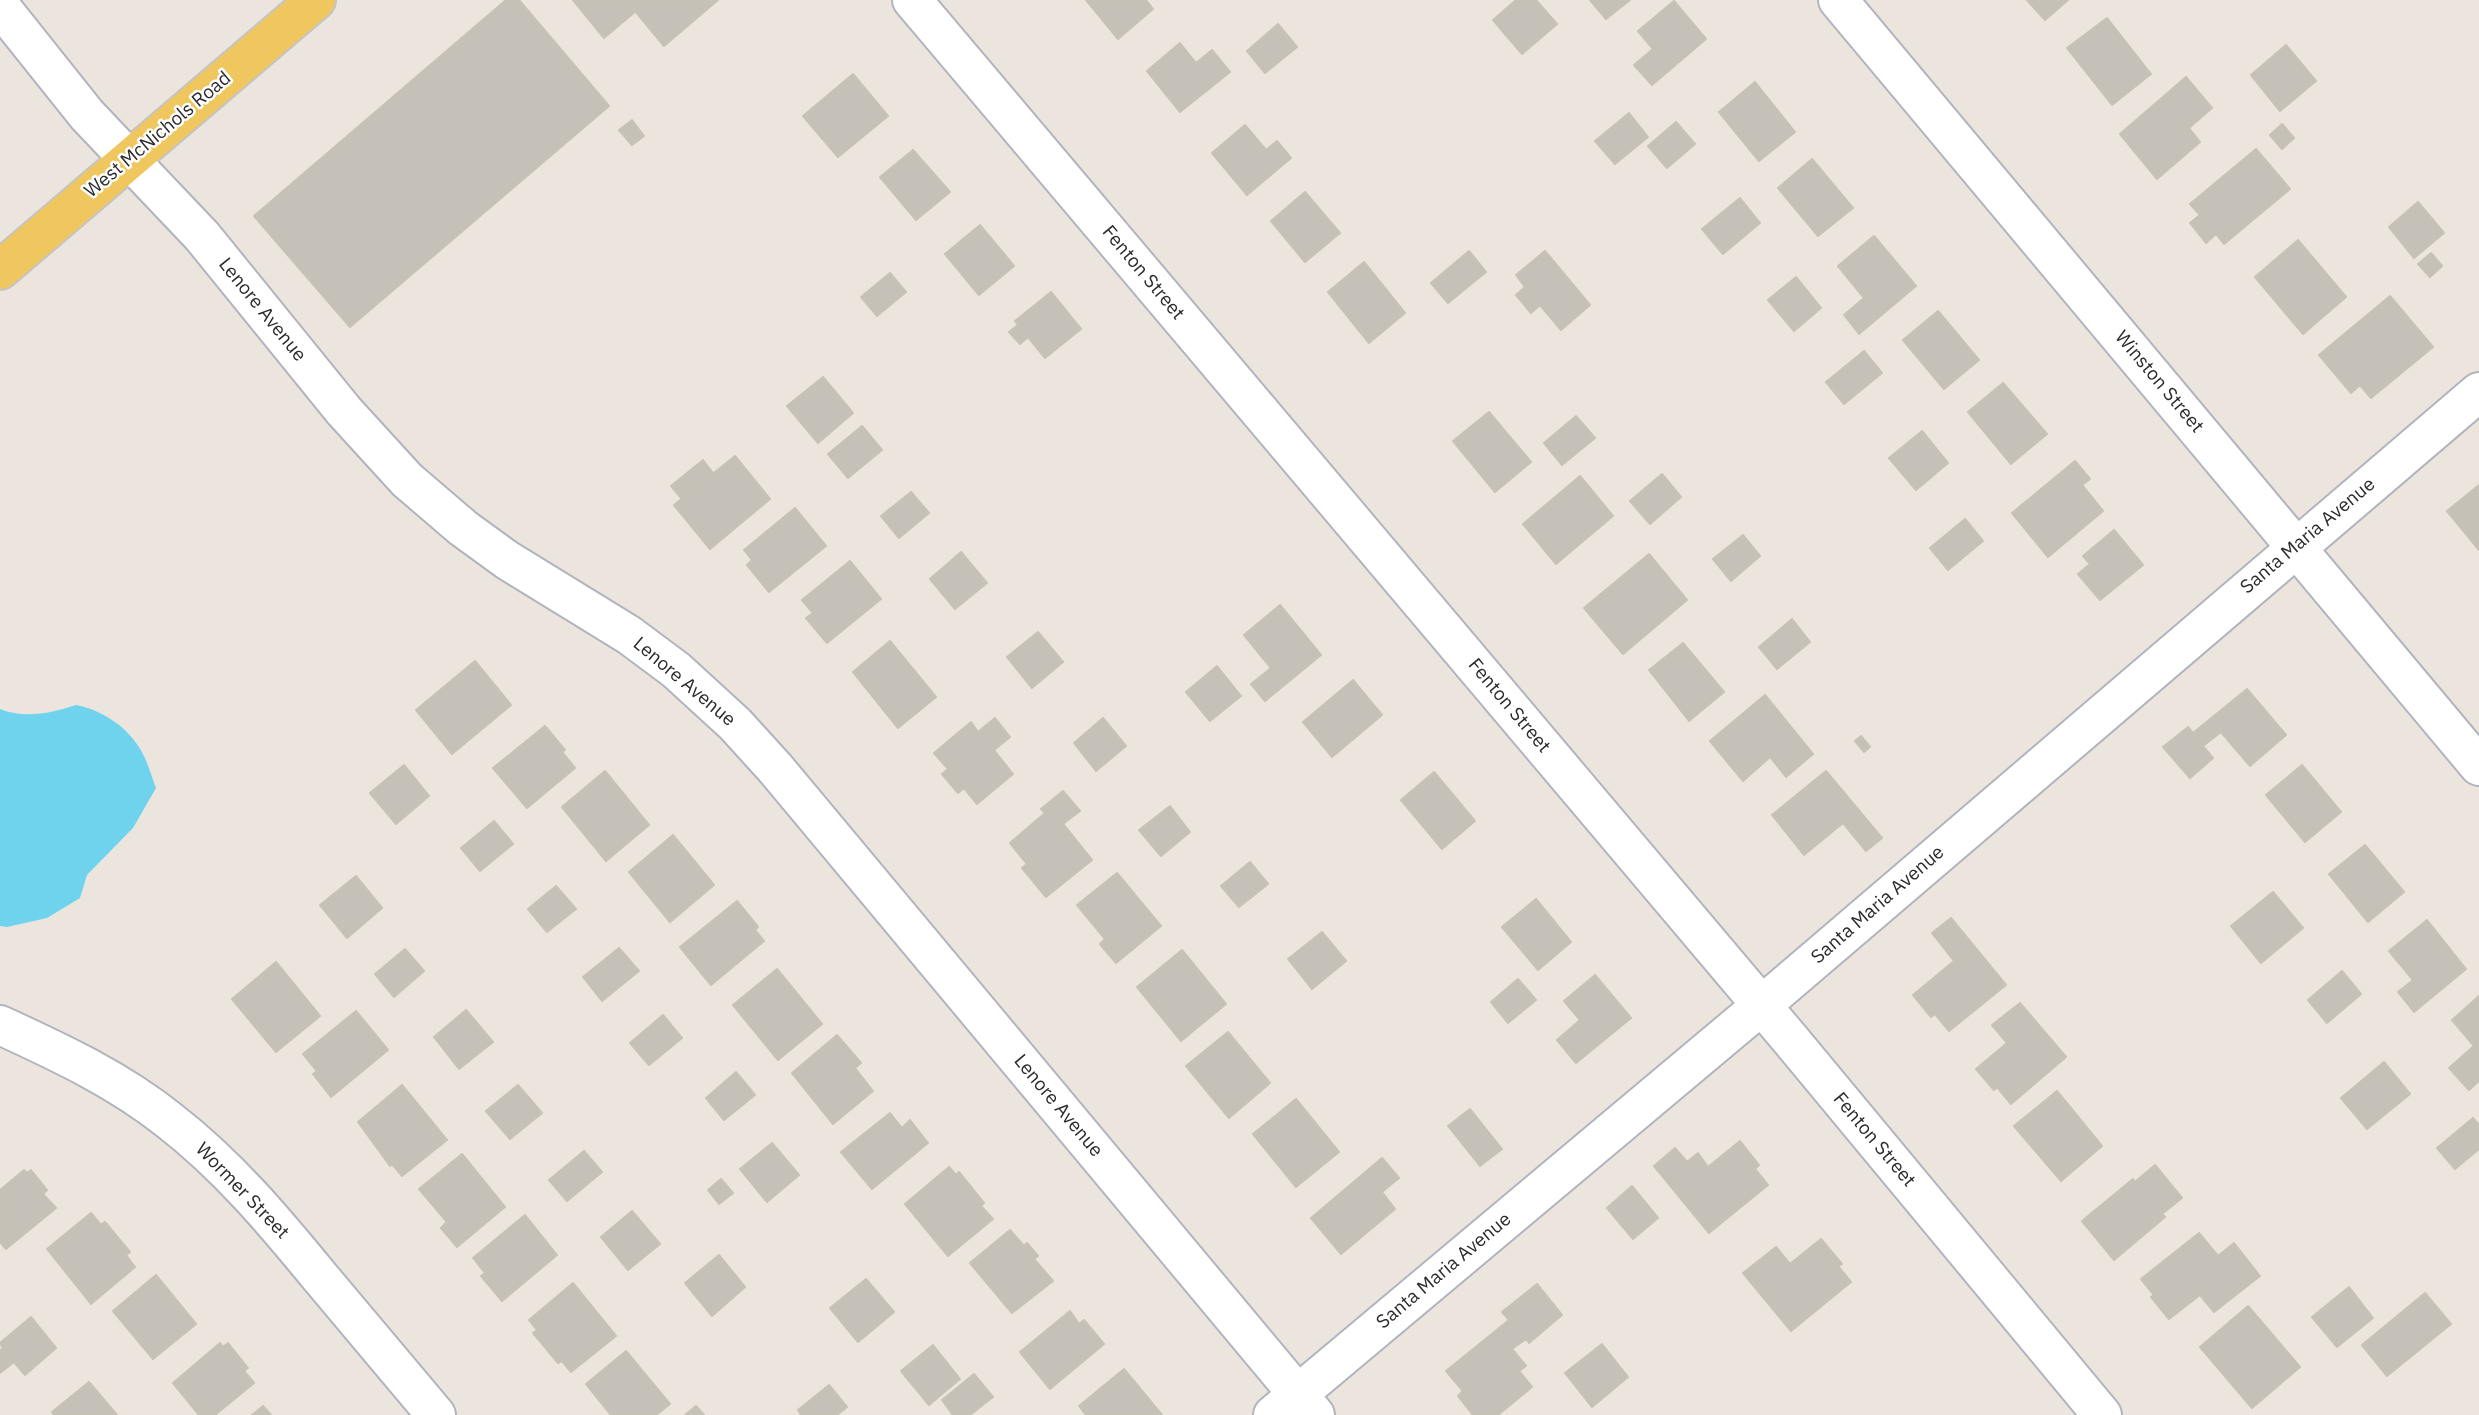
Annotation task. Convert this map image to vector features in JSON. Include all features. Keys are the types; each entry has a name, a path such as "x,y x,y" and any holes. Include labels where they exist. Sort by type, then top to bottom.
{"main road":[{"name":"West McNichols Road","path":"0,270 316,0"}],"street":[{"name":"Fenton Street","path":"912,0 1762,1005 2102,1415"},
{"name":"Winston Street","path":"1838,0 2479,766"},
{"name":"Lenore Avenue","path":"0,6 87,115 202,236 344,411 407,480 463,528 507,560 638,642 676,670 735,724 775,768 1295,1408"},
{"name":"Santa Maria Avenue","path":"1295,1408 2479,392"},
{"name":"Wormer Street","path":"0,1024 109,1078 169,1119 224,1167 262,1206 436,1415"}],"water":[{"path":"76,705 103,715 127,732 142,752 156,788 133,828 87,875 80,898 47,918 7,927 0,926 0,709 19,714 38,714"}],"building":[{"path":"506,0 519,0 609,106 350,327 254,216"},
{"path":"573,0 626,0 636,11 604,38"},
{"path":"626,0 718,0 664,46"},
{"path":"1086,0 1146,0 1153,9 1118,39"},
{"path":"1516,0 1536,0 1557,24 1522,54 1493,20"},
{"path":"1590,0 1630,0 1606,19"},
{"path":"2027,0 2068,0 2045,20"},
{"path":"1674,1 1706,39 1652,85 1634,65 1653,49 1638,31"},
{"path":"2107,18 2151,74 2112,105 2067,48"},
{"path":"1278,24 1297,47 1265,73 1247,51"},
{"path":"1180,43 1196,63 1212,50 1230,72 1180,112 1147,71"},
{"path":"2286,45 2316,81 2280,111 2251,75"},
{"path":"853,74 888,116 838,157 803,116"},
{"path":"2186,77 2212,108 2189,128 2200,142 2157,179 2120,134"},
{"path":"1755,82 1795,132 1759,161 1719,112"},
{"path":"1629,113 1648,137 1615,164 1595,141"},
{"path":"632,120 644,136 632,145 619,130"},
{"path":"1676,122 1695,144 1667,168 1648,146"},
{"path":"2282,124 2294,138 2282,149 2270,135"},
{"path":"1245,125 1266,150 1277,141 1291,158 1247,195 1212,153"},
{"path":"2256,149 2290,189 2224,244 2216,234 2206,243 2190,223 2200,215 2190,204"},
{"path":"913,150 950,192 916,220 880,177"},
{"path":"1812,159 1853,208 1818,236 1778,188"},
{"path":"1305,192 1340,233 1305,262 1271,221"},
{"path":"1740,198 1760,223 1723,254 1702,229"},
{"path":"2418,202 2444,233 2414,258 2389,227"},
{"path":"980,225 1014,266 979,295 945,254"},
{"path":"1874,236 1916,286 1859,334 1844,315 1864,298 1838,266"},
{"path":"2298,240 2346,297 2303,334 2255,277"},
{"path":"1469,251 1486,272 1448,303 1431,283"},
{"path":"1545,251 1590,305 1561,330 1540,305 1531,313 1516,295 1525,287 1516,275"},
{"path":"2431,253 2442,266 2430,277 2418,264"},
{"path":"1364,262 1405,313 1369,343 1328,292"},
{"path":"890,273 906,292 877,316 861,297"},
{"path":"1796,277 1821,308 1794,331 1768,300"},
{"path":"1051,292 1081,329 1045,358 1028,337 1020,344 1009,332 1018,325 1015,321"},
{"path":"2390,296 2433,347 2371,398 2360,385 2351,393 2319,355"},
{"path":"1938,311 1979,360 1944,389 1903,340"},
{"path":"1864,351 1882,373 1844,404 1826,382"},
{"path":"823,377 853,413 818,443 787,406"},
{"path":"2003,383 2047,434 2011,464 1968,412"},
{"path":"1489,412 1531,462 1495,492 1453,441"},
{"path":"1576,416 1595,438 1562,465 1544,443"},
{"path":"862,426 882,450 848,478 828,454"},
{"path":"1922,431 1948,463 1916,490 1889,458"},
{"path":"735,456 770,499 710,549 674,505"},
{"path":"703,460 713,473 682,499 671,486"},
{"path":"2075,461 2090,479 2082,485 2103,511 2048,557 2012,513"},
{"path":"1662,474 1681,497 1650,524 1630,501"},
{"path":"1580,476 1613,516 1556,564 1523,524"},
{"path":"2479,485 2479,550 2447,511"},
{"path":"911,492 929,513 899,538 881,516"},
{"path":"795,508 826,546 769,592 747,565 752,560 744,550"},
{"path":"1965,519 1983,541 1948,570 1930,548"},
{"path":"2114,530 2143,565 2100,600 2078,574 2090,564 2083,556"},
{"path":"1743,535 1760,556 1731,581 1713,559"},
{"path":"961,552 987,583 955,609 930,579"},
{"path":"1649,554 1687,600 1623,654 1584,608"},
{"path":"850,561 881,599 827,643 806,618 813,613 802,600"},
{"path":"1280,605 1321,655 1265,701 1251,684 1271,668 1244,635"},
{"path":"1792,619 1810,642 1777,669 1759,647"},
{"path":"1038,632 1063,662 1032,688 1007,657"},
{"path":"890,641 936,697 898,728 853,672"},
{"path":"1683,643 1724,692 1689,721 1649,670"},
{"path":"475,661 511,705 452,754 416,710"},
{"path":"1217,666 1241,696 1210,721 1186,692"},
{"path":"1353,680 1382,715 1332,757 1303,722"},
{"path":"2247,689 2286,735 2250,766 2221,732 2203,746 2213,758 2190,778 2163,747 2188,727 2193,733"},
{"path":"1765,695 1813,754 1786,777 1770,757 1743,781 1710,741"},
{"path":"995,718 1010,737 994,750 1013,774 977,804 964,788 958,793 942,774 948,769 934,753 971,722 978,732"},
{"path":"1103,718 1126,746 1096,771 1074,743"},
{"path":"545,726 565,750 562,752 575,768 527,808 493,768"},
{"path":"1861,736 1870,747 1864,752 1855,741"},
{"path":"404,765 429,796 396,824 370,793"},
{"path":"2302,765 2341,812 2305,842 2266,795"},
{"path":"605,771 649,825 606,861 562,807"},
{"path":"1826,771 1882,838 1866,851 1843,823 1804,855 1772,815"},
{"path":"1434,772 1475,821 1442,849 1401,800"},
{"path":"1063,791 1080,811 1063,824 1092,860 1046,897 1022,868 1027,864 1010,843 1045,813 1041,809"},
{"path":"1170,806 1190,832 1161,856 1139,830"},
{"path":"494,821 513,844 480,871 461,848"},
{"path":"673,835 714,885 670,922 629,872"},
{"path":"2365,845 2404,892 2368,922 2329,874"},
{"path":"1250,862 1268,884 1239,907 1221,886"},
{"path":"1117,873 1161,926 1116,963 1100,944 1105,939 1077,905"},
{"path":"356,876 382,908 347,938 320,905"},
{"path":"556,886 576,909 547,932 528,909"},
{"path":"2273,892 2303,928 2261,963 2231,926"},
{"path":"1536,899 1571,942 1538,970 1502,927"},
{"path":"737,901 758,927 755,930 764,941 711,985 680,947"},
{"path":"1951,918 2006,985 1949,1031 1935,1014 1931,1017 1913,995 1954,961 1932,933"},
{"path":"2427,920 2466,969 2414,1012 2398,992 2413,980 2389,951"},
{"path":"1322,932 1346,961 1312,989 1288,959"},
{"path":"619,948 639,971 602,1001 583,977"},
{"path":"405,949 424,971 394,997 375,974"},
{"path":"1182,950 1226,1004 1181,1041 1137,987"},
{"path":"276,962 320,1016 276,1052 232,999"},
{"path":"777,969 822,1024 778,1060 733,1005"},
{"path":"2342,971 2361,994 2327,1023 2308,1000"},
{"path":"1595,975 1631,1018 1576,1063 1557,1040 1580,1020 1564,1001"},
{"path":"1518,979 1536,1000 1508,1023 1491,1002"},
{"path":"2479,996 2479,1081 2469,1090 2449,1068 2474,1046 2452,1020"},
{"path":"2020,1003 2066,1057 2011,1104 1997,1087 1994,1090 1976,1069 2007,1043 1992,1025"},
{"path":"466,1010 493,1042 459,1069 434,1037"},
{"path":"356,1011 388,1050 331,1097 313,1074 317,1071 303,1054"},
{"path":"663,1015 682,1038 649,1065 630,1043"},
{"path":"1228,1032 1270,1083 1229,1118 1186,1066"},
{"path":"837,1035 861,1063 855,1068 873,1091 833,1124 792,1073"},
{"path":"2384,1062 2410,1094 2367,1129 2341,1098"},
{"path":"736,1072 755,1095 724,1120 706,1098"},
{"path":"402,1085 447,1140 402,1176 392,1164 390,1166 358,1122"},
{"path":"518,1085 542,1113 510,1139 486,1111"},
{"path":"2057,1091 2102,1146 2061,1181 2014,1126"},
{"path":"1296,1099 1339,1152 1296,1187 1253,1134"},
{"path":"1470,1109 1502,1149 1480,1166 1448,1126"},
{"path":"890,1113 902,1128 910,1120 928,1143 872,1189 841,1152"},
{"path":"2473,1118 2479,1125 2479,1149 2455,1169 2437,1148"},
{"path":"1740,1141 1759,1165 1755,1169 1768,1185 1709,1233 1654,1166 1675,1148 1687,1162 1698,1153 1708,1167"},
{"path":"772,1143 799,1175 767,1202 740,1169"},
{"path":"584,1151 602,1172 567,1201 549,1180"},
{"path":"462,1154 505,1207 457,1247 441,1228 447,1222 419,1189"},
{"path":"1382,1158 1399,1178 1382,1192 1395,1209 1341,1254 1311,1218"},
{"path":"2155,1165 2182,1198 2162,1214 2165,1217 2114,1260 2082,1221 2133,1179 2135,1182"},
{"path":"949,1167 956,1175 959,1172 984,1203 981,1206 993,1219 948,1256 905,1204"},
{"path":"24,1170 27,1173 31,1170 47,1190 43,1194 56,1208 6,1249 0,1242 0,1190"},
{"path":"721,1179 733,1193 719,1204 708,1190"},
{"path":"1632,1186 1658,1218 1633,1239 1607,1208"},
{"path":"632,1211 660,1244 628,1270 601,1237"},
{"path":"91,1213 101,1225 105,1222 130,1252 126,1255 135,1267 91,1304 47,1249"},
{"path":"525,1215 557,1255 502,1301 481,1276 485,1273 473,1258"},
{"path":"1010,1230 1024,1246 1027,1243 1038,1256 1034,1259 1053,1281 1012,1313 970,1263"},
{"path":"2199,1233 2218,1256 2234,1243 2260,1276 2214,1312 2200,1295 2169,1319 2151,1297 2154,1295 2141,1279"},
{"path":"1821,1239 1842,1264 1838,1266 1851,1282 1791,1331 1743,1273 1776,1247 1790,1264"},
{"path":"719,1255 745,1287 712,1316 685,1283"},
{"path":"156,1275 196,1324 153,1359 113,1311"},
{"path":"866,1279 894,1312 858,1342 830,1308"},
{"path":"573,1283 616,1336 571,1372 562,1361 558,1363 533,1333 537,1330 529,1320"},
{"path":"1537,1284 1562,1315 1529,1343 1526,1339 1512,1349 1526,1366 1519,1371 1532,1387 1498,1415 1473,1415 1458,1396 1463,1391 1446,1371 1509,1320 1502,1312"},
{"path":"2349,1287 2373,1318 2337,1347 2312,1317"},
{"path":"2425,1293 2451,1324 2387,1376 2362,1345"},
{"path":"2248,1306 2300,1367 2252,1408 2200,1347"},
{"path":"1070,1311 1079,1324 1084,1320 1104,1344 1050,1389 1020,1352"},
{"path":"31,1317 56,1348 25,1375 14,1362 0,1373 0,1351 3,1348 0,1343"},
{"path":"220,1343 223,1347 228,1343 248,1368 244,1371 254,1383 215,1415 199,1415 173,1383"},
{"path":"1602,1344 1628,1377 1592,1407 1565,1373"},
{"path":"933,1345 960,1379 929,1405 901,1371"},
{"path":"626,1351 670,1404 656,1415 611,1415 586,1384"},
{"path":"1124,1369 1162,1415 1086,1415 1079,1406"},
{"path":"974,1374 993,1397 970,1415 953,1415 942,1400"},
{"path":"89,1382 117,1415 54,1415 52,1412"},
{"path":"829,1385 847,1407 837,1415 801,1415 798,1410"},
{"path":"263,1406 271,1415 252,1415"},
{"path":"696,1406 704,1415 685,1415"}]}
